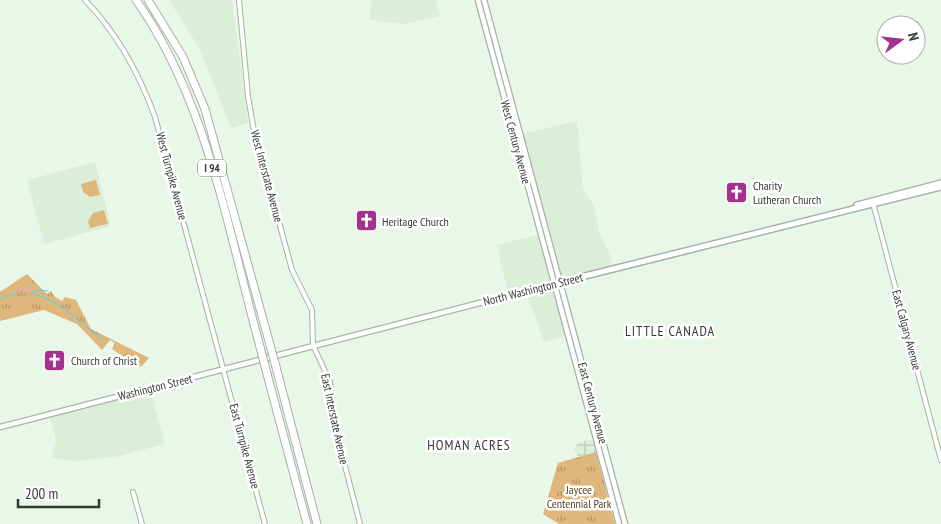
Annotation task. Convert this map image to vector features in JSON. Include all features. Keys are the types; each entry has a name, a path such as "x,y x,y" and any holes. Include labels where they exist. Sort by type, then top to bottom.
{"highway":[{"name":"I 94","path":"136,0 168,51 194,109 209,156 307,524"},
{"name":"I 94","path":"148,0 183,57 205,109 317,524"}],"main road":[{"name":"West Century Avenue","path":"478,0 558,283"},
{"name":"West Century Avenue","path":"484,0 558,283"},
{"name":"North Washington Street","path":"222,369 844,210 941,183"},
{"name":"North Washington Street","path":"873,202 941,187"},
{"name":"East Century Avenue","path":"558,283 619,524"},
{"name":"East Century Avenue","path":"558,283 625,524"},
{"name":"Washington Street","path":"0,427 222,369"}],"street":[{"name":"West Turnpike Avenue","path":"85,0 112,30 135,70 153,110 164,145 222,369"},
{"name":"West Interstate Avenue","path":"239,0 252,122 292,270 312,310 314,345"},
{"name":"East Calgary Avenue","path":"873,202 941,460"},
{"name":"East Interstate Avenue","path":"314,345 330,382 335,427 360,524"},
{"name":"East Turnpike Avenue","path":"222,369 266,524"},
{"path":"134,492 142,524"}],"shaded area":[{"path":"169,0 232,0 248,123 231,128 200,49"},
{"path":"371,0 436,0 440,16 403,24 370,20"},
{"path":"577,121 583,189 594,206 600,235 608,250 612,265 562,278 522,134"},
{"path":"95,162 111,226 44,244 27,180"},
{"path":"538,235 566,336 544,342 525,289 508,294 497,245"},
{"path":"150,389 165,444 115,457 73,461 52,458 56,441 50,415"},
{"path":"592,439 596,452 578,457 575,448 578,443"}],"green space":[{"path":"96,180 100,195 90,197 83,192 81,184"},
{"path":"104,210 108,224 90,228 88,221 93,213"},
{"path":"27,274 47,294 51,291 55,297 62,301 65,297 76,300 91,329 149,358 142,366 137,367 112,349 115,343 110,340 102,350 77,324 44,310 0,321 0,292"},
{"name":"Jaycee Centennial Park","path":"596,452 615,524 559,524 543,514 558,463"}],"waterway":[{"path":"31,293 37,290 48,291"},
{"path":"0,299 15,294 30,294 43,297 69,312 104,340"}],"place":[{"name":"Charity Lutheran Church","path":"737,192"},
{"name":"Heritage Church","path":"366,221"},
{"name":"Church of Christ","path":"55,360"}],"district":[{"name":"LITTLE CANADA","path":"670,331"},
{"name":"HOMAN ACRES","path":"469,445"}]}
